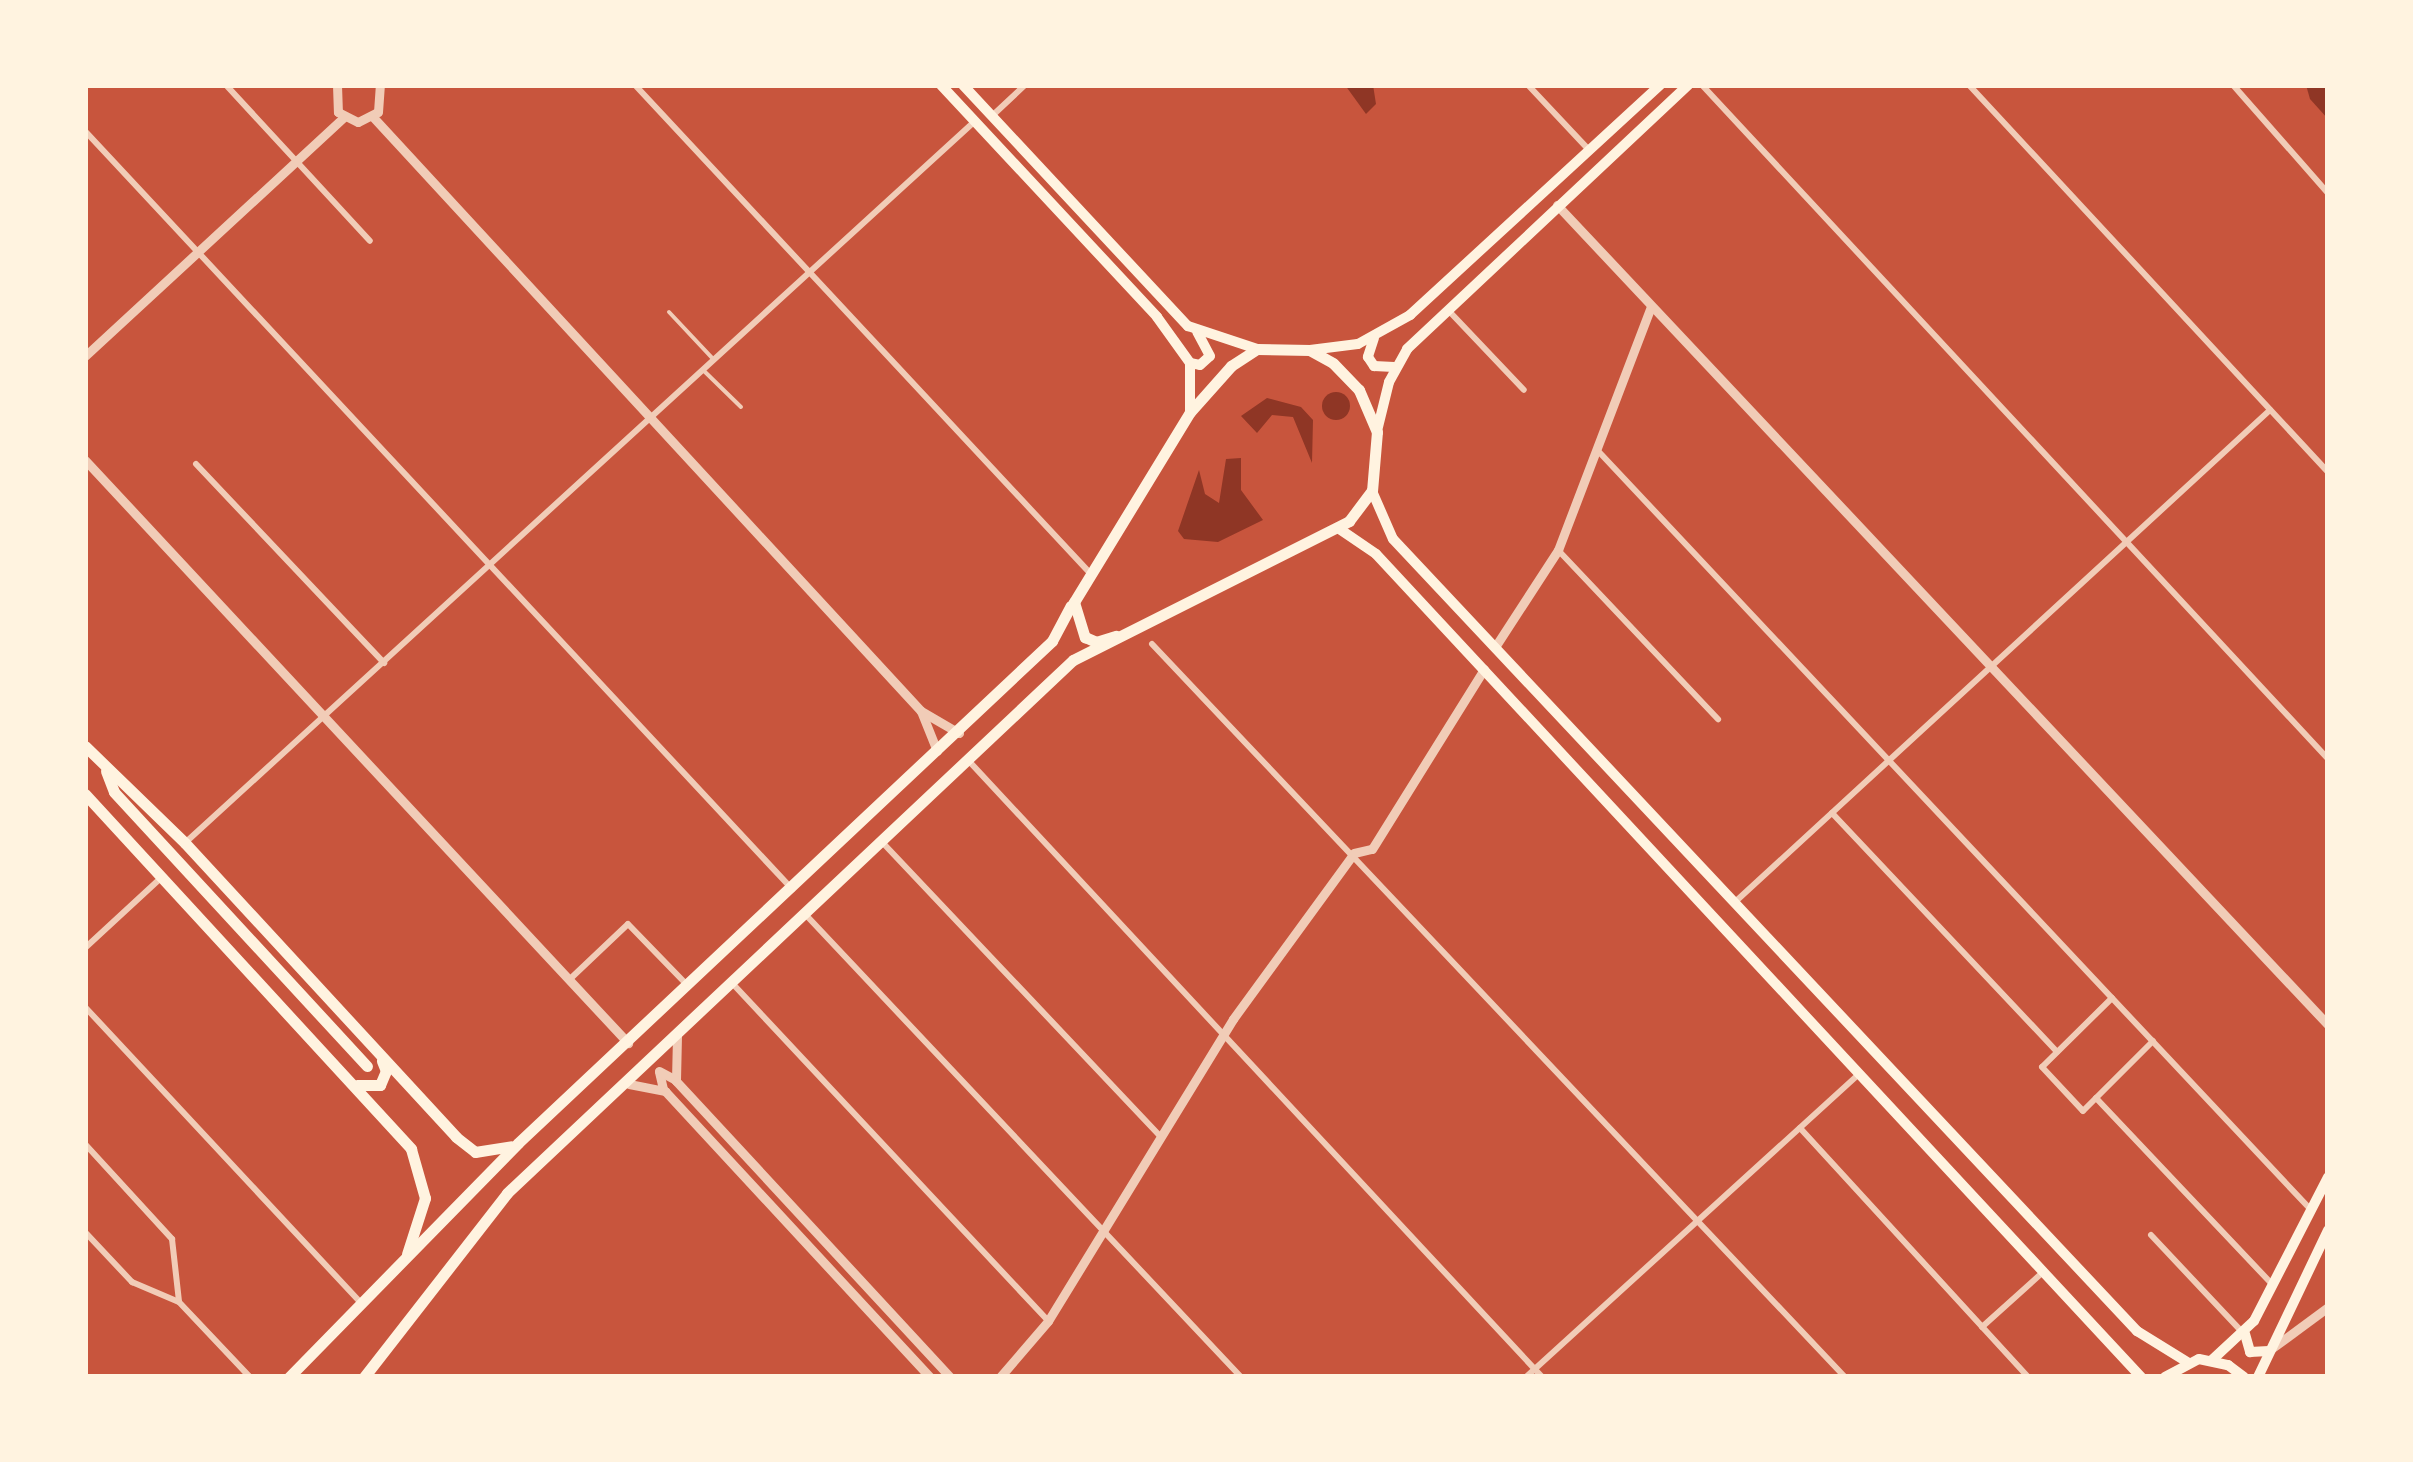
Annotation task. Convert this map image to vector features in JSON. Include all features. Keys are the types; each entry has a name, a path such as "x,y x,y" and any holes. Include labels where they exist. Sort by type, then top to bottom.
{"main road":[{"path":"941,85 1157,317 1190,363 1190,412"},
{"path":"962,85 1196,331 1210,356 1200,366 1190,363"},
{"path":"1394,367 1374,366 1368,346 1375,338 1410,316 1660,85"},
{"path":"1688,85 1447,309 1394,367 1377,432 1372,491 1393,539 2137,1331 2187,1362"},
{"path":"1196,331 1257,349 1310,350 1375,338"},
{"path":"288,1377 518,1143 938,753 1052,641 1089,572 1190,412 1230,366 1257,349"},
{"path":"1310,350 1360,390 1377,432"},
{"path":"364,1377 497,1204 1073,660 1338,528 1372,491"},
{"path":"1338,528 1376,554 2141,1377"},
{"path":"1074,602 1085,638 1096,642 1116,636"},
{"path":"85,746 185,843 380,1057 476,1152 518,1143"},
{"path":"105,767 114,792 367,1066"},
{"path":"85,794 398,1130 422,1175 422,1211 406,1258"},
{"path":"357,1086 384,1081 380,1057"},
{"path":"2212,1360 2245,1334 2328,1177"},
{"path":"2258,1377 2328,1230"},
{"path":"2245,1334 2250,1352 2268,1351"},
{"path":"2165,1377 2187,1362 2212,1360 2244,1377"}],"street":[{"path":"226,85 370,242"},
{"path":"337,85 335,106 344,117"},
{"path":"373,117 383,99 380,85"},
{"path":"635,85 1089,572"},
{"path":"992,116 1025,85"},
{"path":"1528,85 1589,150"},
{"path":"1702,85 2328,759"},
{"path":"1969,85 2328,472"},
{"path":"2233,85 2328,193"},
{"path":"85,356 344,117 373,117 922,712 959,733"},
{"path":"185,843 975,121"},
{"path":"85,130 792,890"},
{"path":"1557,205 2328,1025"},
{"path":"1495,647 1558,550 1600,453 1652,306"},
{"path":"1447,309 1524,390"},
{"path":"1735,902 2270,410"},
{"path":"1600,453 2311,1210"},
{"path":"85,460 628,1043"},
{"path":"196,464 384,663"},
{"path":"1558,550 1718,718"},
{"path":"1152,644 1354,853 1845,1377"},
{"path":"1000,1377 1048,1321 1226,1031 1354,853 1372,849 1484,669"},
{"path":"922,712 938,753"},
{"path":"967,759 1226,1031 1542,1377"},
{"path":"1832,813 2057,1052"},
{"path":"881,840 1161,1137"},
{"path":"85,948 162,876"},
{"path":"806,914 1241,1377"},
{"path":"569,980 628,924 688,987"},
{"path":"732,982 1048,1321"},
{"path":"2112,998 2042,1067 2083,1111 2153,1041"},
{"path":"85,1006 360,1304"},
{"path":"676,1081 677,1036"},
{"path":"930,1377 665,1090 658,1071 676,1081 950,1377"},
{"path":"1526,1377 1859,1074"},
{"path":"628,1084 665,1090"},
{"path":"2096,1098 2273,1285"},
{"path":"1800,1128 2028,1377"},
{"path":"85,1144 172,1239 180,1302"},
{"path":"85,1232 132,1282 180,1302 250,1377"},
{"path":"2150,1236 2245,1334"},
{"path":"1982,1327 2043,1272"},
{"path":"2268,1351 2328,1306"}],"lane":[{"path":"669,312 714,360"},
{"path":"703,370 740,407"}],"shaded area":[{"path":"1345,85 1373,85 1376,104 1366,114"},
{"path":"2306,85 2328,85 2328,119 2310,99"},
{"path":"1336,392 1346,396 1350,406 1346,416 1336,420 1326,416 1322,406 1326,396"},
{"path":"1267,398 1301,407 1313,420 1312,463 1293,417 1272,415 1257,433 1241,416"},
{"path":"1241,458 1241,490 1263,520 1218,542 1184,539 1178,531 1199,470 1205,494 1219,503 1226,459"}]}
